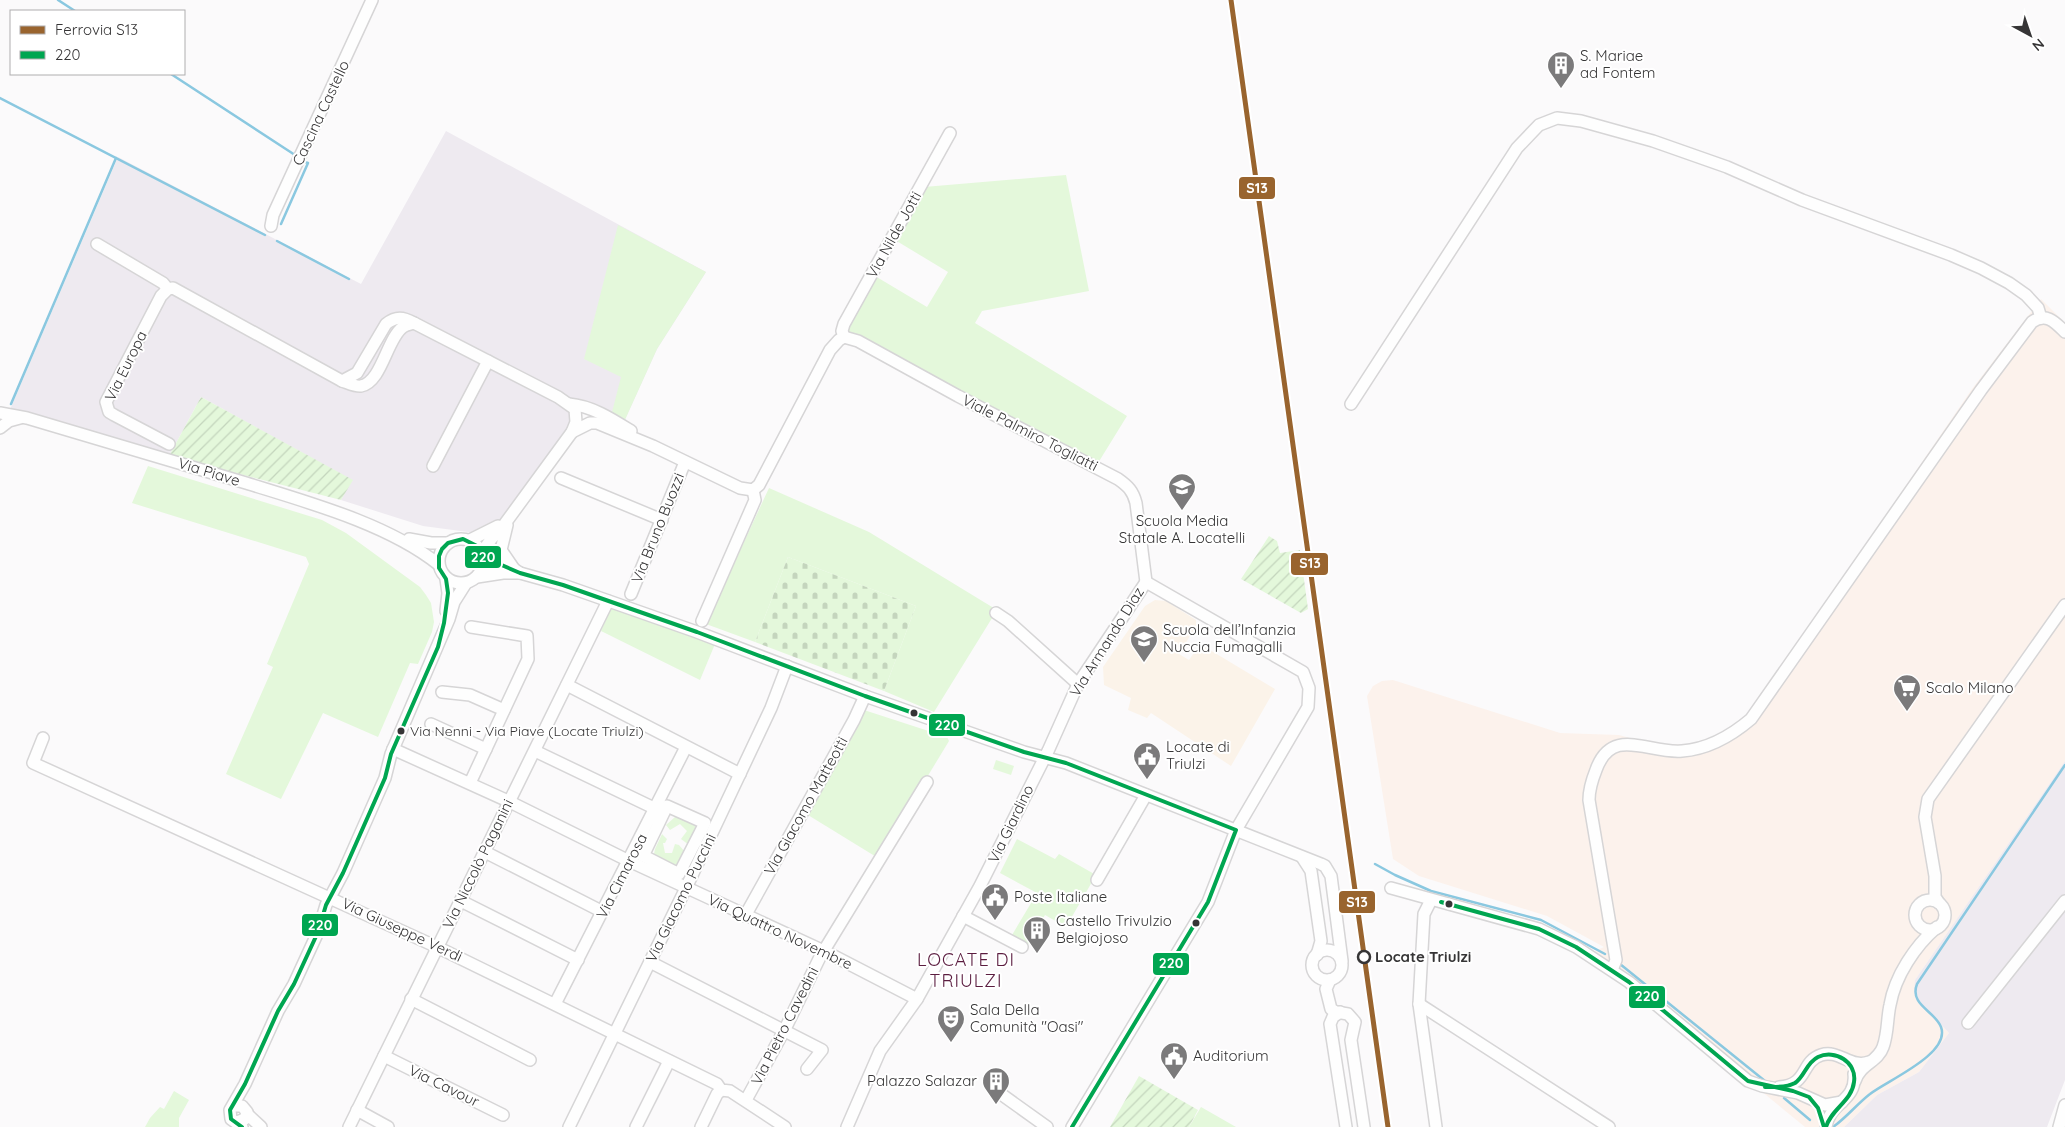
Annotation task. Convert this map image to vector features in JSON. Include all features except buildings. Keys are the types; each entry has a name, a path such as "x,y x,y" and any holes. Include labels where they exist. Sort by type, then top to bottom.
{"street":[{"name":"Cascina Castello","path":"271,226 273,215 372,0"},
{"path":"1351,404 1517,148 1539,125 1556,118 1581,121 1653,141 1727,167 1802,200 1951,255 2009,283 2032,301 2040,312 2041,318"},
{"name":"Via Nilde Jotti","path":"844,338 844,324 950,133"},
{"path":"97,244 163,283 168,288 173,288 342,381 361,386 368,383 374,376 403,327 414,323"},
{"name":"Via Europa","path":"168,288 161,296 106,402 106,407 114,416 169,444"},
{"path":"342,381 357,373 386,324 392,319 405,318 569,404 575,410 574,427"},
{"path":"1612,970 1616,960 1589,800 1590,786 1602,755 1611,747 1624,744 1670,751 1697,749 1722,740 1751,719 1765,702 1981,390 2032,322 2041,318 2050,319 2065,332"},
{"path":"574,427 597,423 653,446 740,488 753,490 759,485 830,350 834,344 844,338"},
{"name":"Viale Palmiro Togliatti","path":"844,338 858,341 1129,486 1136,503 1146,582"},
{"path":"433,466 488,361"},
{"path":"569,404 583,405 606,416 653,446"},
{"name":"Via Piave","path":"0,413 27,418 312,503 388,533 419,542 448,543 457,539 470,540 494,529 509,517"},
{"path":"482,555 574,427 593,416 606,416"},
{"path":"0,428 9,421 27,418"},
{"name":"Via Bruno Buozzi","path":"631,594 685,462"},
{"path":"561,478 662,520"},
{"path":"702,621 755,500 753,490"},
{"path":"509,517 502,539 501,550 517,571"},
{"name":"Via Piave","path":"388,533 426,554 438,564 446,579"},
{"path":"470,540 477,546 482,555 482,569 477,577"},
{"path":"438,564 440,552 448,543"},
{"path":"482,555 517,571 563,584 865,696 1024,752 1066,763 1325,866 1331,876 1342,961 1339,975 1330,980 1326,985 1329,1005 1334,1012 1350,1015 1355,1022 1351,1040 1364,1127"},
{"path":"446,579 454,583 466,583 477,577 517,571"},
{"path":"438,647 447,606 446,579"},
{"path":"1072,1127 1208,902 1236,830 1308,707 1309,688 1303,672 1146,582"},
{"name":"Via Armando Diaz","path":"1044,757 1078,684 1146,582"},
{"path":"261,1127 242,1109 245,1084 278,1011 294,984 318,932 330,897 385,778 393,749 438,647 454,602 466,583"},
{"name":"Via Niccolò Paganini","path":"349,1127 608,601"},
{"path":"1825,1127 1828,1117 1848,1097 1859,1072 1872,1061 1883,1047 1894,989 1902,972 1922,943 1941,924 1945,915 1942,906 1935,897 1935,876 1925,817 1928,799 2065,605"},
{"path":"996,613 1008,621 1078,684"},
{"path":"470,783 528,659 527,636 471,627"},
{"name":"Via Giacomo Puccini","path":"569,1127 740,774 771,708 787,666"},
{"path":"567,685 740,774"},
{"path":"442,692 470,695 504,710"},
{"name":"Via Giacomo Matteotti","path":"745,916 854,720 865,696"},
{"path":"431,724 486,749"},
{"name":"Via Giuseppe Verdi","path":"43,738 32,763 330,897 555,1004 717,1084 722,1090 730,1091 746,1100 785,1127"},
{"name":"Via Cimarosa","path":"555,1004 603,912 636,856 661,806 686,747"},
{"name":"Via Quattro Novembre","path":"393,749 636,856 686,888 824,952 917,999"},
{"path":"535,751 704,823 679,874 636,856"},
{"name":"Via Giardino","path":"847,1127 880,1051 917,999 980,886 1044,757"},
{"name":"Via Pietro Cavedini","path":"746,1100 824,952 926,782"},
{"path":"1098,880 1146,795"},
{"path":"485,852 603,912"},
{"path":"1301,856 1307,862 1311,871 1321,941 1313,963 1314,972 1321,979 1330,980"},
{"path":"1935,886 1932,893 1917,907 1915,912 1916,921 1922,927 1928,929 1937,927"},
{"path":"1392,888 1539,929 1576,947 1612,970 1748,1081 1762,1086 1798,1092 1825,1105 1842,1102"},
{"path":"1431,900 1424,914 1419,1004 1436,1127"},
{"path":"461,901 578,960"},
{"path":"1925,901 1939,903"},
{"path":"1968,1023 2065,901"},
{"path":"962,916 1022,947"},
{"path":"1922,927 1925,936 1922,943"},
{"path":"1317,955 1325,951 1334,952 1342,961"},
{"path":"650,962 785,1029 822,1050 807,1069"},
{"path":"411,999 530,1060"},
{"path":"1419,1004 1609,1127"},
{"path":"1340,1012 1333,1017 1330,1024 1346,1127"},
{"path":"1762,1086 1790,1085 1804,1074 1813,1060 1820,1056 1837,1055 1856,1064 1872,1061"},
{"name":"Via Cavour","path":"384,1056 503,1115"},
{"path":"1844,1059 1850,1065 1855,1081"},
{"path":"636,1127 669,1061"},
{"path":"1804,1074 1806,1091 1812,1099 1825,1127"},
{"path":"994,1089 1048,1127"},
{"path":"701,1127 717,1094 722,1090"},
{"path":"2059,1127 2065,1105"},
{"path":"240,1125 232,1119 230,1114 242,1109"},
{"path":"357,1110 388,1127"}],"shaded area":[{"path":"446,131 706,272 657,349 622,426 583,407 498,544 468,532 423,526 341,500 352,480 201,397 169,456 9,412 118,157 361,284"},
{"name":"Scalo Milano","path":"2041,299 2065,323 2065,761 1915,980 1915,993 1922,1004 1949,1033 1919,1072 1877,1095 1844,1127 1805,1127 1711,1050 1588,954 1604,947 1547,916 1419,876 1393,859 1367,696 1373,686 1382,681 1393,680 1560,733 1619,735 1644,742 1666,745 1706,741 1724,733 1743,720 1756,705 1972,389"},
{"path":"1155,600 1166,601 1196,620 1196,626 1179,654 1189,660 1200,644 1275,689 1231,766 1151,713 1147,718 1128,710 1131,698 1104,685 1103,667 1145,606"},
{"path":"2065,761 2065,1080 2047,1127 1844,1127 1877,1095 1919,1072 1949,1033 1914,993 1915,980"}],"green space":[{"path":"1066,175 1089,291 982,311 975,323 1127,416 1098,463 849,335 848,326 875,276 927,307 948,272 895,240 924,187"},
{"path":"618,225 706,272 657,349 624,422 611,416 621,377 584,359"},
{"path":"201,397 353,480 341,500 169,456"},
{"path":"148,466 322,520 346,533 420,587 431,603 434,622 432,632 418,664 410,663 378,737 323,713 281,799 226,774 273,667 267,664 309,564 306,557 132,503"},
{"path":"769,488 869,532 997,610 934,712 884,691 916,606 788,557 755,642 706,624"},
{"path":"1269,536 1277,541 1280,553 1300,550 1308,609 1301,613 1241,579"},
{"path":"788,557 916,606 884,691 755,642"},
{"path":"611,608 715,644 700,680 601,631"},
{"path":"864,710 947,737 949,741 878,858 808,815"},
{"path":"996,760 1014,766 1011,775 993,769"},
{"path":"675,817 689,820 698,831 689,845 681,839 687,831 680,824 670,830 666,825"},
{"path":"662,834 667,839 663,843 665,853 672,853 675,844 679,845 685,852 682,860 677,865 664,862 654,854"},
{"path":"1017,839 1055,859 1059,854 1096,875 1066,927 1045,915 1028,945 1012,935 1037,893 1000,873"},
{"path":"1139,1076 1198,1110 1189,1127 1110,1127"},
{"path":"174,1091 189,1100 179,1118 179,1127 145,1127 160,1107 164,1109"},
{"path":"1201,1107 1236,1127 1189,1127"}],"waterway":[{"path":"58,0 73,10"},
{"path":"173,75 295,155"},
{"path":"0,98 265,235"},
{"path":"11,404 116,158"},
{"path":"281,224 308,163 305,162"},
{"path":"277,241 349,279"},
{"path":"1833,1127 1870,1094 1915,1066 1936,1047 1941,1037 1941,1027 1938,1021 1919,1003 1915,991 1917,984 2065,765"},
{"path":"1375,864 1431,891 1541,920 1605,954"},
{"path":"1620,964 1765,1081"},
{"path":"1784,1098 1810,1120"}],"rail line":[{"name":"S13","path":"1231,0 1388,1127"}],"transit line":[{"name":"220","path":"242,1127 231,1119 230,1110 245,1084 278,1011 294,984 318,932 326,905 343,873 385,778 391,754 438,647 444,623 448,593 446,579 439,568 439,556 442,549 448,543 463,539 477,546 483,557 520,573 563,585 697,632 865,696 1024,752 1066,763 1236,830 1208,902 1072,1127"},
{"name":"220","path":"1441,902 1539,929 1576,947 1629,982 1748,1081 1793,1091 1809,1097 1818,1108 1824,1127"},
{"name":"220","path":"1765,1087 1792,1085 1818,1057 1831,1055 1844,1059 1852,1069 1854,1082 1846,1100 1832,1115 1826,1127"}],"place":[{"name":"S. Mariae ad Fontem","path":"1561,89"},
{"name":"Scuola Media Statale A. Locatelli","path":"1182,511"},
{"name":"Scuola dell’Infanzia Nuccia Fumagalli","path":"1144,663"},
{"name":"Scalo Milano","path":"1907,712"},
{"name":"Via Nenni - Via Piave (Locate Triulzi)","path":"401,731"},
{"name":"Locate di Triulzi","path":"1147,780"},
{"name":"Poste Italiane","path":"995,921"},
{"name":"Castello Trivulzio Belgiojoso","path":"1037,954"},
{"name":"Locate Triulzi","path":"1364,957"},
{"name":"Sala Della Comunità \"Oasi\"","path":"951,1043"},
{"name":"Auditorium","path":"1174,1080"},
{"name":"Palazzo Salazar","path":"996,1105"}],"district":[{"name":"LOCATE DI TRIULZI","path":"966,970"}]}
